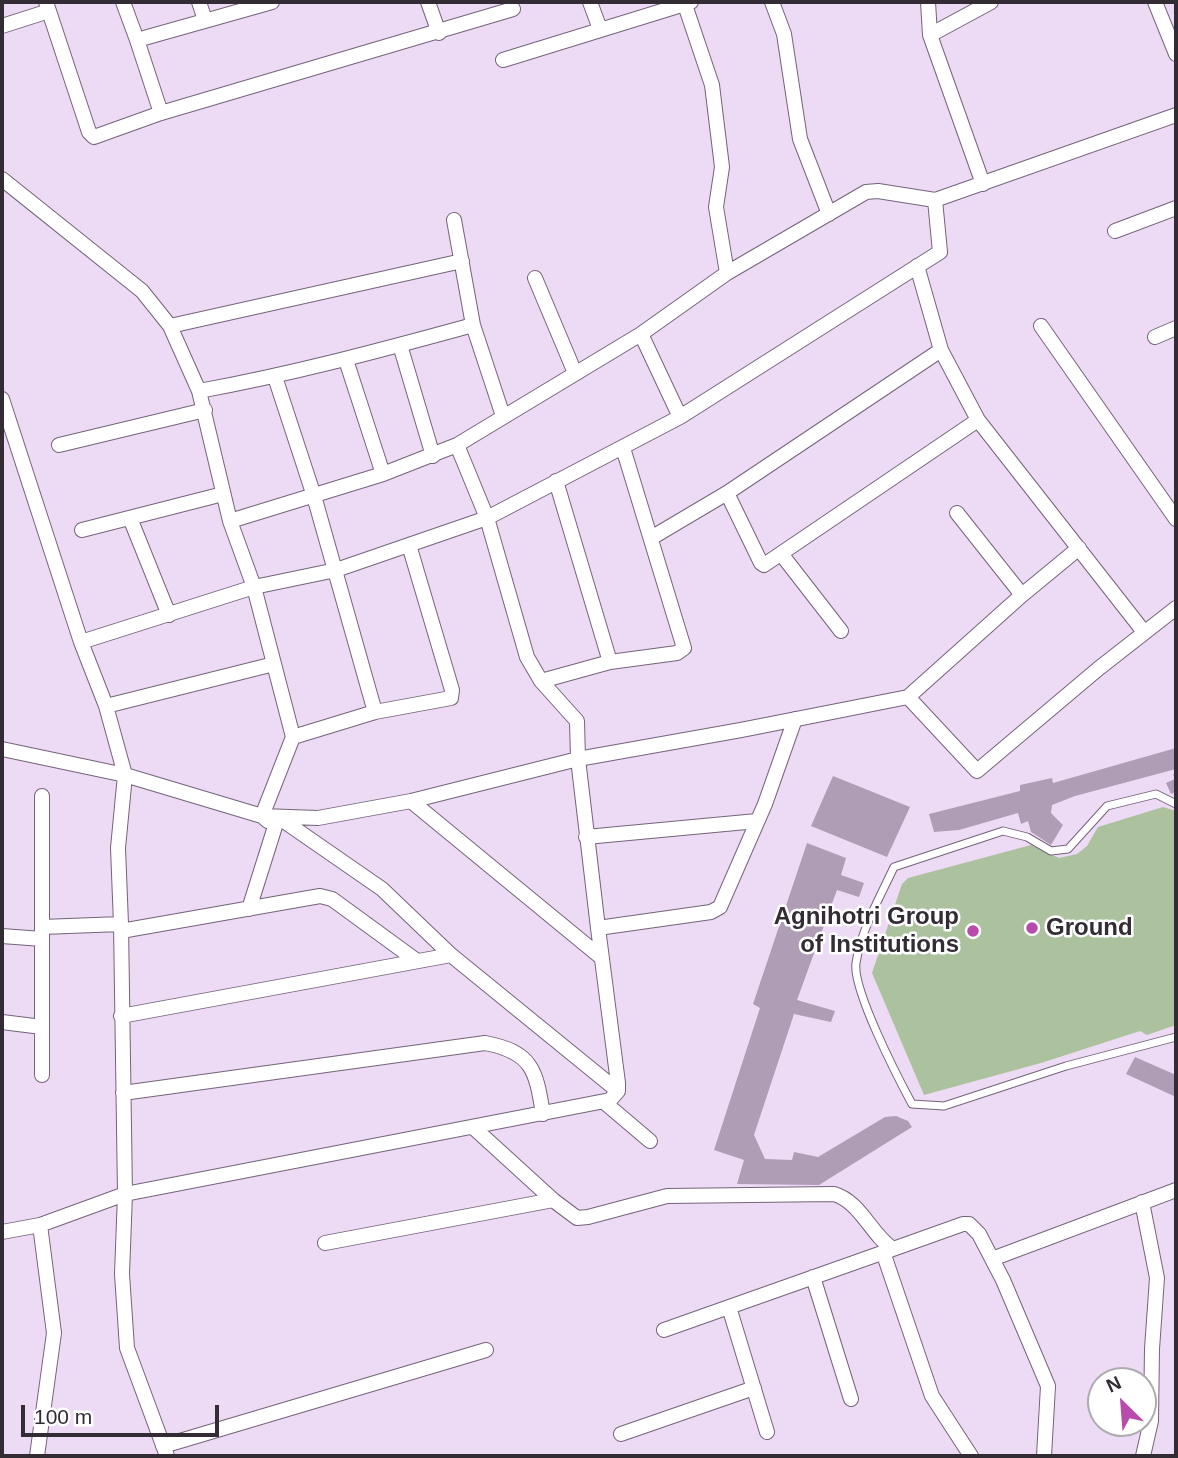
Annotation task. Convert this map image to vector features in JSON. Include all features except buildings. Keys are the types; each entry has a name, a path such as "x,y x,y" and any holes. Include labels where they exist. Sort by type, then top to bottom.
{"street":[{"path":"123,2 161,113"},
{"path":"199,2 205,20"},
{"path":"137,40 272,2"},
{"path":"428,2 439,33"},
{"path":"590,2 600,29"},
{"path":"503,60 687,2 712,85 722,167 716,207 727,274"},
{"path":"772,2 784,34 800,139 829,214"},
{"path":"928,2 930,35 984,184"},
{"path":"930,35 991,2"},
{"path":"1155,2 1170,19 1176,54"},
{"path":"2,26 47,7 91,136 100,136 161,113 513,9"},
{"path":"230,521 383,474 457,445 641,334 727,274 861,195 872,191 935,200 1176,116"},
{"path":"2,179 142,291 170,326 199,391 230,521 254,587 293,737 261,816"},
{"path":"81,642 254,587 336,570 487,518 623,448 680,417 940,252 935,200"},
{"path":"1115,231 1176,208"},
{"path":"454,220 472,325 503,416"},
{"path":"170,326 462,261"},
{"path":"917,266 942,350 978,420 1144,632"},
{"path":"534,278 575,373"},
{"path":"199,391 346,360 472,325"},
{"path":"1041,326 1176,519"},
{"path":"1155,337 1176,328"},
{"path":"641,334 680,417"},
{"path":"400,345 433,456"},
{"path":"651,538 727,493 942,350"},
{"path":"346,360 383,474"},
{"path":"275,377 314,496 375,712"},
{"path":"2,399 81,642 106,706 125,775 118,848 125,1194 121,1275 127,1348 165,1451 486,1350"},
{"path":"59,446 205,410"},
{"path":"727,493 763,565 782,555 978,420"},
{"path":"2,1232 40,1225 125,1194 474,1128 615,1098 618,1091 586,837 577,722 541,681 525,650 487,518 457,445"},
{"path":"541,681 610,662 677,653 684,648 623,448"},
{"path":"556,481 610,662"},
{"path":"82,530 223,494"},
{"path":"957,513 1022,595"},
{"path":"130,518 170,615"},
{"path":"293,737 375,712 447,700 452,696 409,545"},
{"path":"275,824 411,801 578,759 908,697 1079,548"},
{"path":"782,555 841,631"},
{"path":"908,697 977,771 1176,608"},
{"path":"106,706 274,664"},
{"path":"598,928 716,911 723,902 757,821 795,719"},
{"path":"2,750 125,775 261,816 382,888 448,955 618,1091"},
{"path":"42,796 42,1075"},
{"path":"411,801 602,958"},
{"path":"586,837 757,821"},
{"path":"248,909 275,824"},
{"path":"2,936 121,928 320,895 332,899 419,961"},
{"path":"121,1016 448,955"},
{"path":"2,1022 42,1027"},
{"path":"122,1093 485,1043 502,1046 522,1057 533,1069 544,1114"},
{"path":"604,1102 650,1141"},
{"path":"474,1128 553,1200 573,1216 581,1218 667,1196 841,1196 887,1244 932,1396 971,1456"},
{"path":"992,1259 1176,1190"},
{"path":"325,1243 553,1200"},
{"path":"1142,1202 1157,1278 1151,1421 1143,1456"},
{"path":"664,1330 963,1224 970,1224 979,1234 992,1259 1048,1385 1044,1456"},
{"path":"37,1456 54,1333 40,1225"},
{"path":"813,1277 851,1399"},
{"path":"729,1307 768,1432"},
{"path":"621,1434 754,1388"}],"lane":[{"path":"1176,804 1156,794 1107,806 1068,849 1051,851 1027,837 1003,831 894,867 870,921 855,966 865,1003 890,1063 912,1104 944,1106 1066,1066 1176,1037"}],"green space":[{"name":"Ground","path":"1163,807 1176,811 1176,1025 1147,1035 1140,1031 1041,1063 924,1095 872,973 902,884 908,878 1031,845 1059,858 1077,854 1087,846 1098,827"}],"place":[{"name":"Ground","path":"1032,928"},
{"name":"Agnihotri Group of Institutions","path":"973,931"}]}
